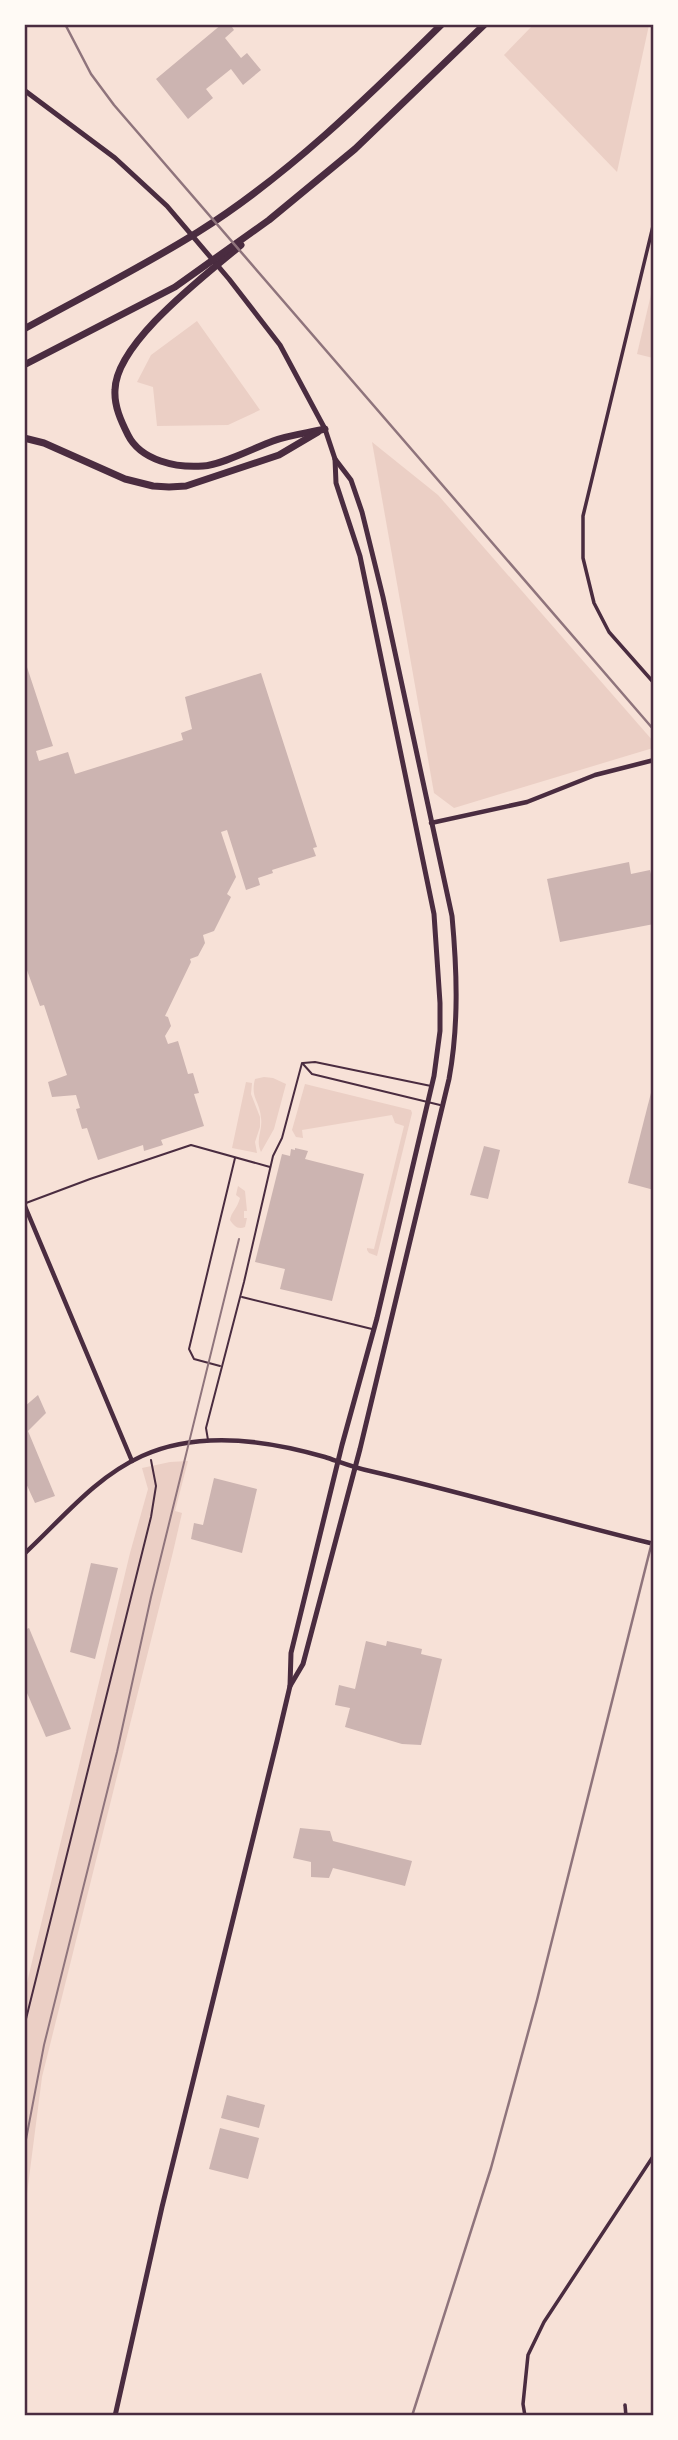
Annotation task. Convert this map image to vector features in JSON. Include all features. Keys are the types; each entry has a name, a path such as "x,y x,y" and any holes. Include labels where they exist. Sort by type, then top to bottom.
{"highway":[{"path":"24,329 199,232 248,198 293,162 442,24"},
{"path":"325,429 277,440 205,466 173,465 152,457 130,440 118,414 114,389 125,359 147,329 269,220 355,149 485,24"},
{"path":"24,365 175,287 269,220"},
{"path":"24,438 44,443 125,479 169,487 186,485 279,455 325,429"}],"main road":[{"path":"24,90 115,158 167,206 280,345 325,429 335,458 336,483 360,556 434,914 438,958 440,1031 431,1086 374,1329 292,1653 290,1686 162,2207 115,2416"},
{"path":"290,1686 303,1664 354,1467 453,1055 455,951 452,916 362,512 351,480 335,458"}],"street":[{"path":"653,222 583,516 583,558 594,603 609,632 653,683"},
{"path":"431,823 527,802 595,775 653,760"},
{"path":"24,1204 132,1461"},
{"path":"24,1554 86,1492 113,1471 149,1453 172,1447 236,1440 271,1445 468,1494 653,1544"},
{"path":"525,2416 523,2404 528,2355 544,2322 653,2155"},
{"path":"625,2405 626,2416"}],"lane":[{"path":"302,1063 315,1062 431,1086"},
{"path":"302,1063 312,1074 441,1106"},
{"path":"208,1441 206,1428 271,1167 282,1138 302,1063"},
{"path":"24,1204 191,1145 271,1167"},
{"path":"222,1366 194,1359 188,1349 235,1157"},
{"path":"240,1296 374,1329"}],"path":[{"path":"24,2027 151,1517 156,1486 151,1461"}],"shaded area":[{"path":"533,25 649,25 617,172 504,55"},
{"path":"653,286 653,358 637,354"},
{"path":"197,321 260,410 228,425 157,426 153,387 137,382 151,355"},
{"path":"372,442 438,495 653,741 653,748 454,808 434,793"},
{"path":"264,1077 286,1084 274,1129 261,1152 261,1118 254,1085 255,1079"},
{"path":"246,1082 252,1083 251,1094 260,1117 255,1142 257,1153 232,1148"},
{"path":"305,1084 411,1110 377,1256 369,1253 367,1248 374,1249 404,1126 395,1123 392,1115 302,1130 303,1138 296,1137 292,1130"},
{"path":"238,1186 245,1191 247,1211 244,1211 244,1218 247,1218 245,1227 240,1228 230,1220 240,1198 236,1195"},
{"path":"188,1461 175,1511 182,1513 173,1552 42,2077 25,2209 25,1991 130,1553 148,1489 142,1468"}],"building":[{"path":"222,24 230,24 234,30 225,38 241,58 247,53 261,70 243,85 231,69 206,89 213,98 188,119 156,79"},
{"path":"24,658 53,746 36,751 39,761 68,752 75,774 183,740 181,733 192,729 185,697 261,673 317,847 313,848 316,856 272,870 273,873 258,878 260,885 246,890 227,830 221,832 236,877 227,894 231,897 214,931 203,935 205,943 198,956 190,959 191,962 165,1016 171,1026 165,1036 168,1044 178,1041 188,1074 193,1073 199,1093 194,1094 204,1126 161,1140 163,1145 144,1151 143,1145 98,1160 87,1128 82,1129 76,1109 80,1108 76,1095 52,1097 48,1082 67,1075 44,1005 40,1006 24,962"},
{"path":"629,862 631,874 650,870 654,886 654,924 560,942 547,879"},
{"path":"654,1085 654,1190 628,1183"},
{"path":"484,1146 500,1150 488,1199 470,1195"},
{"path":"291,1149 308,1151 305,1159 364,1174 332,1301 280,1289 285,1269 255,1262 282,1154 290,1156"},
{"path":"38,1395 46,1413 28,1431 55,1496 35,1503 24,1479 24,1407"},
{"path":"214,1478 257,1489 242,1553 191,1539 194,1523 203,1525"},
{"path":"91,1563 118,1568 95,1659 70,1652"},
{"path":"29,1628 71,1729 46,1737 24,1686 24,1630"},
{"path":"366,1641 386,1646 387,1641 422,1649 421,1654 442,1659 421,1745 402,1744 345,1727 350,1708 335,1705 339,1685 355,1689"},
{"path":"300,1828 330,1831 333,1841 412,1861 405,1886 333,1868 329,1878 311,1877 311,1862 293,1858"},
{"path":"227,2095 265,2105 259,2128 221,2118"},
{"path":"220,2128 259,2138 248,2179 209,2169"}],"tram line":[{"path":"24,2150 44,2045 239,1239"}],"railway":[{"path":"65,24 91,74 114,105 654,730"},
{"path":"412,2416 491,2168 537,2000 654,1534"}]}
